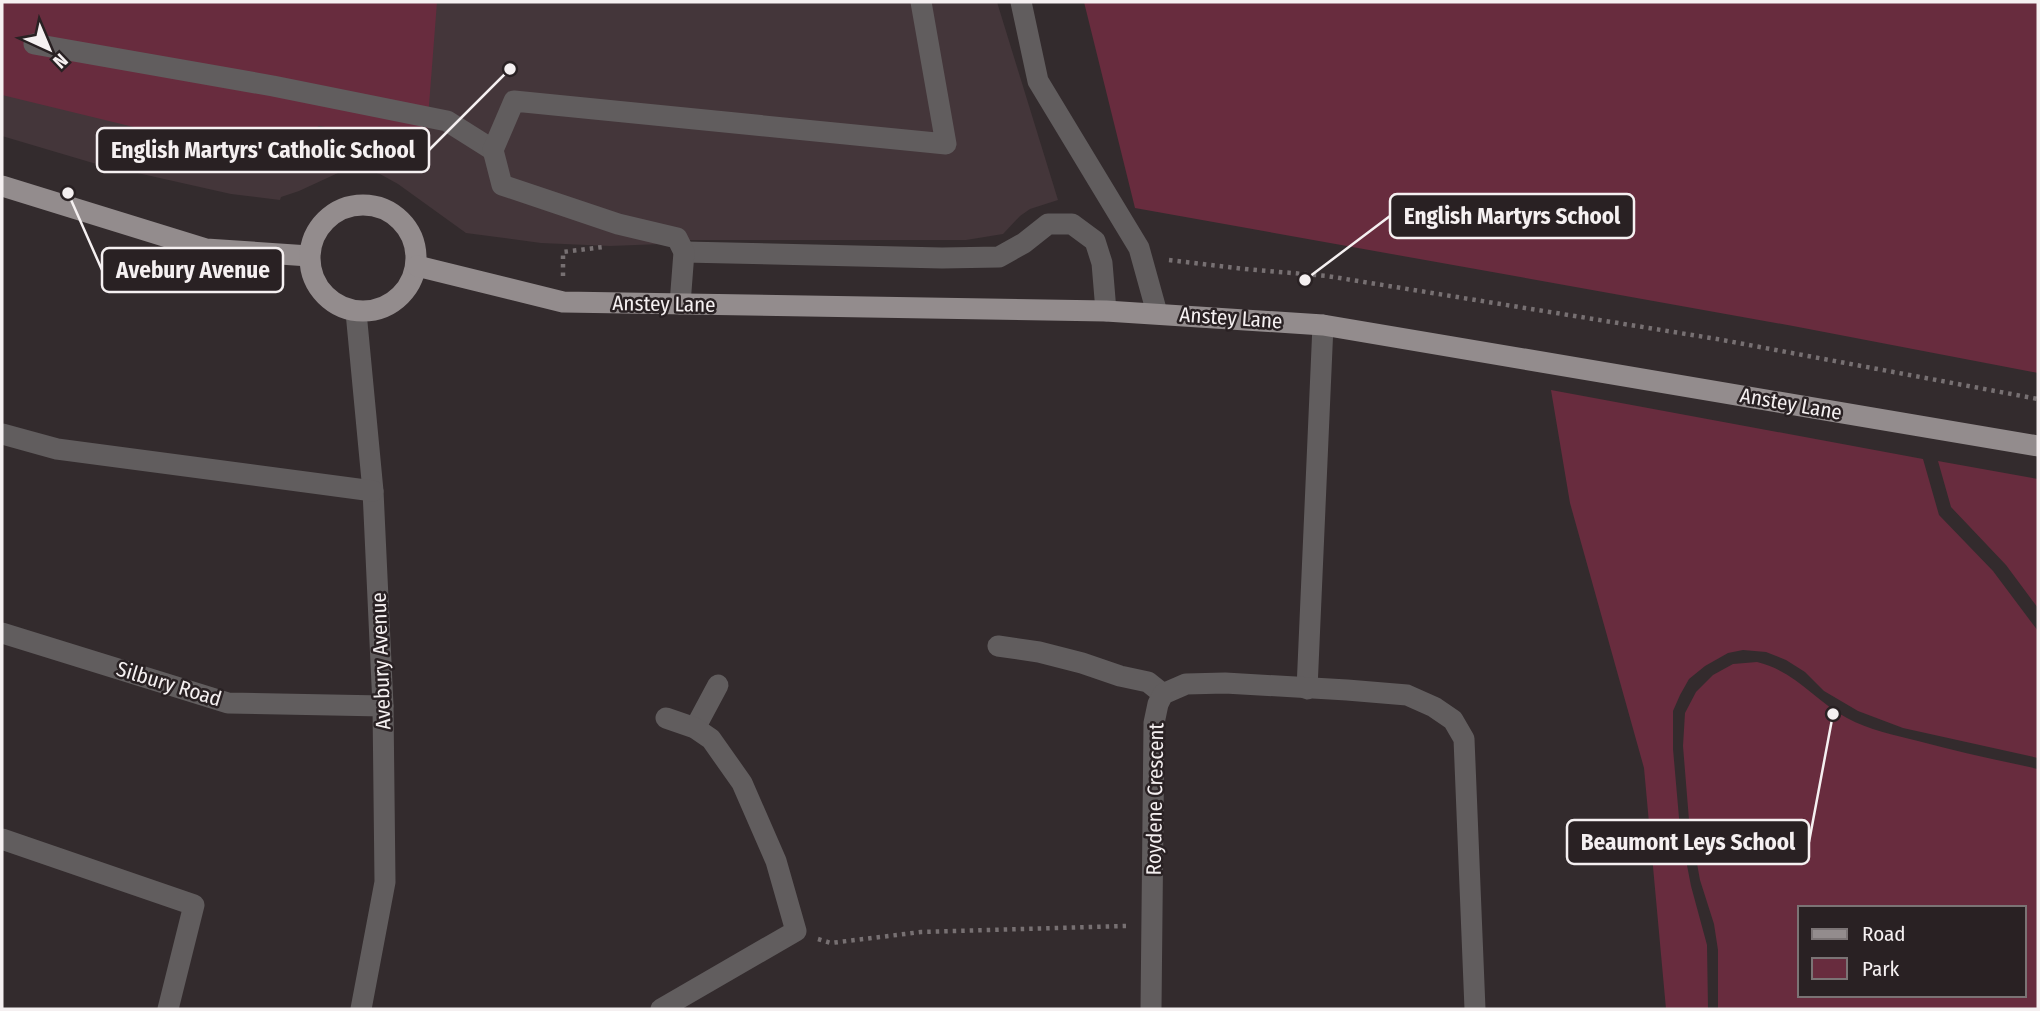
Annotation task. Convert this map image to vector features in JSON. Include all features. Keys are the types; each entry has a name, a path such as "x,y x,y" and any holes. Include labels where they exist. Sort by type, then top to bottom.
{"main road":[{"path":"2,186 206,249 309,256"},
{"path":"369,204 391,211 407,226 416,245 417,266 407,289 398,300 377,310 356,312 334,304 314,280 309,256 314,234 334,212 369,204"},
{"name":"Anstey Lane","path":"417,266 563,302 1106,311 1323,325 2038,446"}],"street":[{"path":"680,304 684,252 677,239 618,224 502,185 493,150 514,101 946,144 921,2"},
{"path":"1021,2 1038,81 1139,248 1157,313"},
{"path":"34,44 273,86 447,121 493,150"},
{"path":"684,252 999,257 1024,243 1048,224 1072,224 1095,241 1102,263 1106,311"},
{"name":"Avebury Avenue","path":"356,312 373,491 383,706 385,882 361,1009"},
{"path":"1307,689 1323,325"},
{"path":"2,434 57,449 373,491"},
{"name":"Silbury Road","path":"2,633 228,703 383,706"},
{"path":"998,646 1039,652 1148,682 1163,694"},
{"name":"Roydene Crescent","path":"1151,1009 1154,723 1163,694 1186,684 1267,685 1407,695 1434,707 1452,720 1464,739 1475,1009"},
{"path":"695,728 718,685"},
{"path":"661,1009 796,931 776,862 742,783 711,739 695,728 666,718"},
{"path":"2,839 194,905 168,1009"}],"path":[{"path":"563,302 563,252 614,246"},
{"path":"1139,248 1165,260 1327,276 1717,339 2038,399"},
{"path":"796,931 831,943 921,932 1152,925"}],"shaded area":[{"path":"2,2 997,2 1058,200 1030,209 1003,234 966,240 689,240 688,243 610,246 541,243 466,233 398,184 369,171 338,173 281,197 280,200 231,194 93,163 2,136"}],"green space":[{"path":"2,2 437,2 426,144 319,126 261,158 2,95"},
{"path":"1084,2 2038,2 2038,373 1793,326 1135,208"},
{"path":"1551,390 1923,459 1939,515 1993,571 2038,631 2038,758 1903,728 1858,711 1824,691 1805,672 1766,652 1743,650 1728,653 1689,679 1673,711 1673,749 1680,829 1691,886 1707,945 1708,1009 1666,1009 1644,768 1570,503"},
{"path":"1938,461 2038,479 2038,608 2006,565 1951,507"},
{"path":"1757,662 1782,672 1835,711 1873,729 2038,769 2038,1009 1718,1009 1718,950 1714,924 1700,880 1689,820 1683,746 1685,713 1696,692 1713,675 1733,664"}],"place":[{"name":"English Martyrs' Catholic School","path":"510,69"},
{"name":"Avebury Avenue","path":"68,193"},
{"name":"English Martyrs School","path":"1305,280"},
{"name":"Beaumont Leys School","path":"1833,714"}]}
